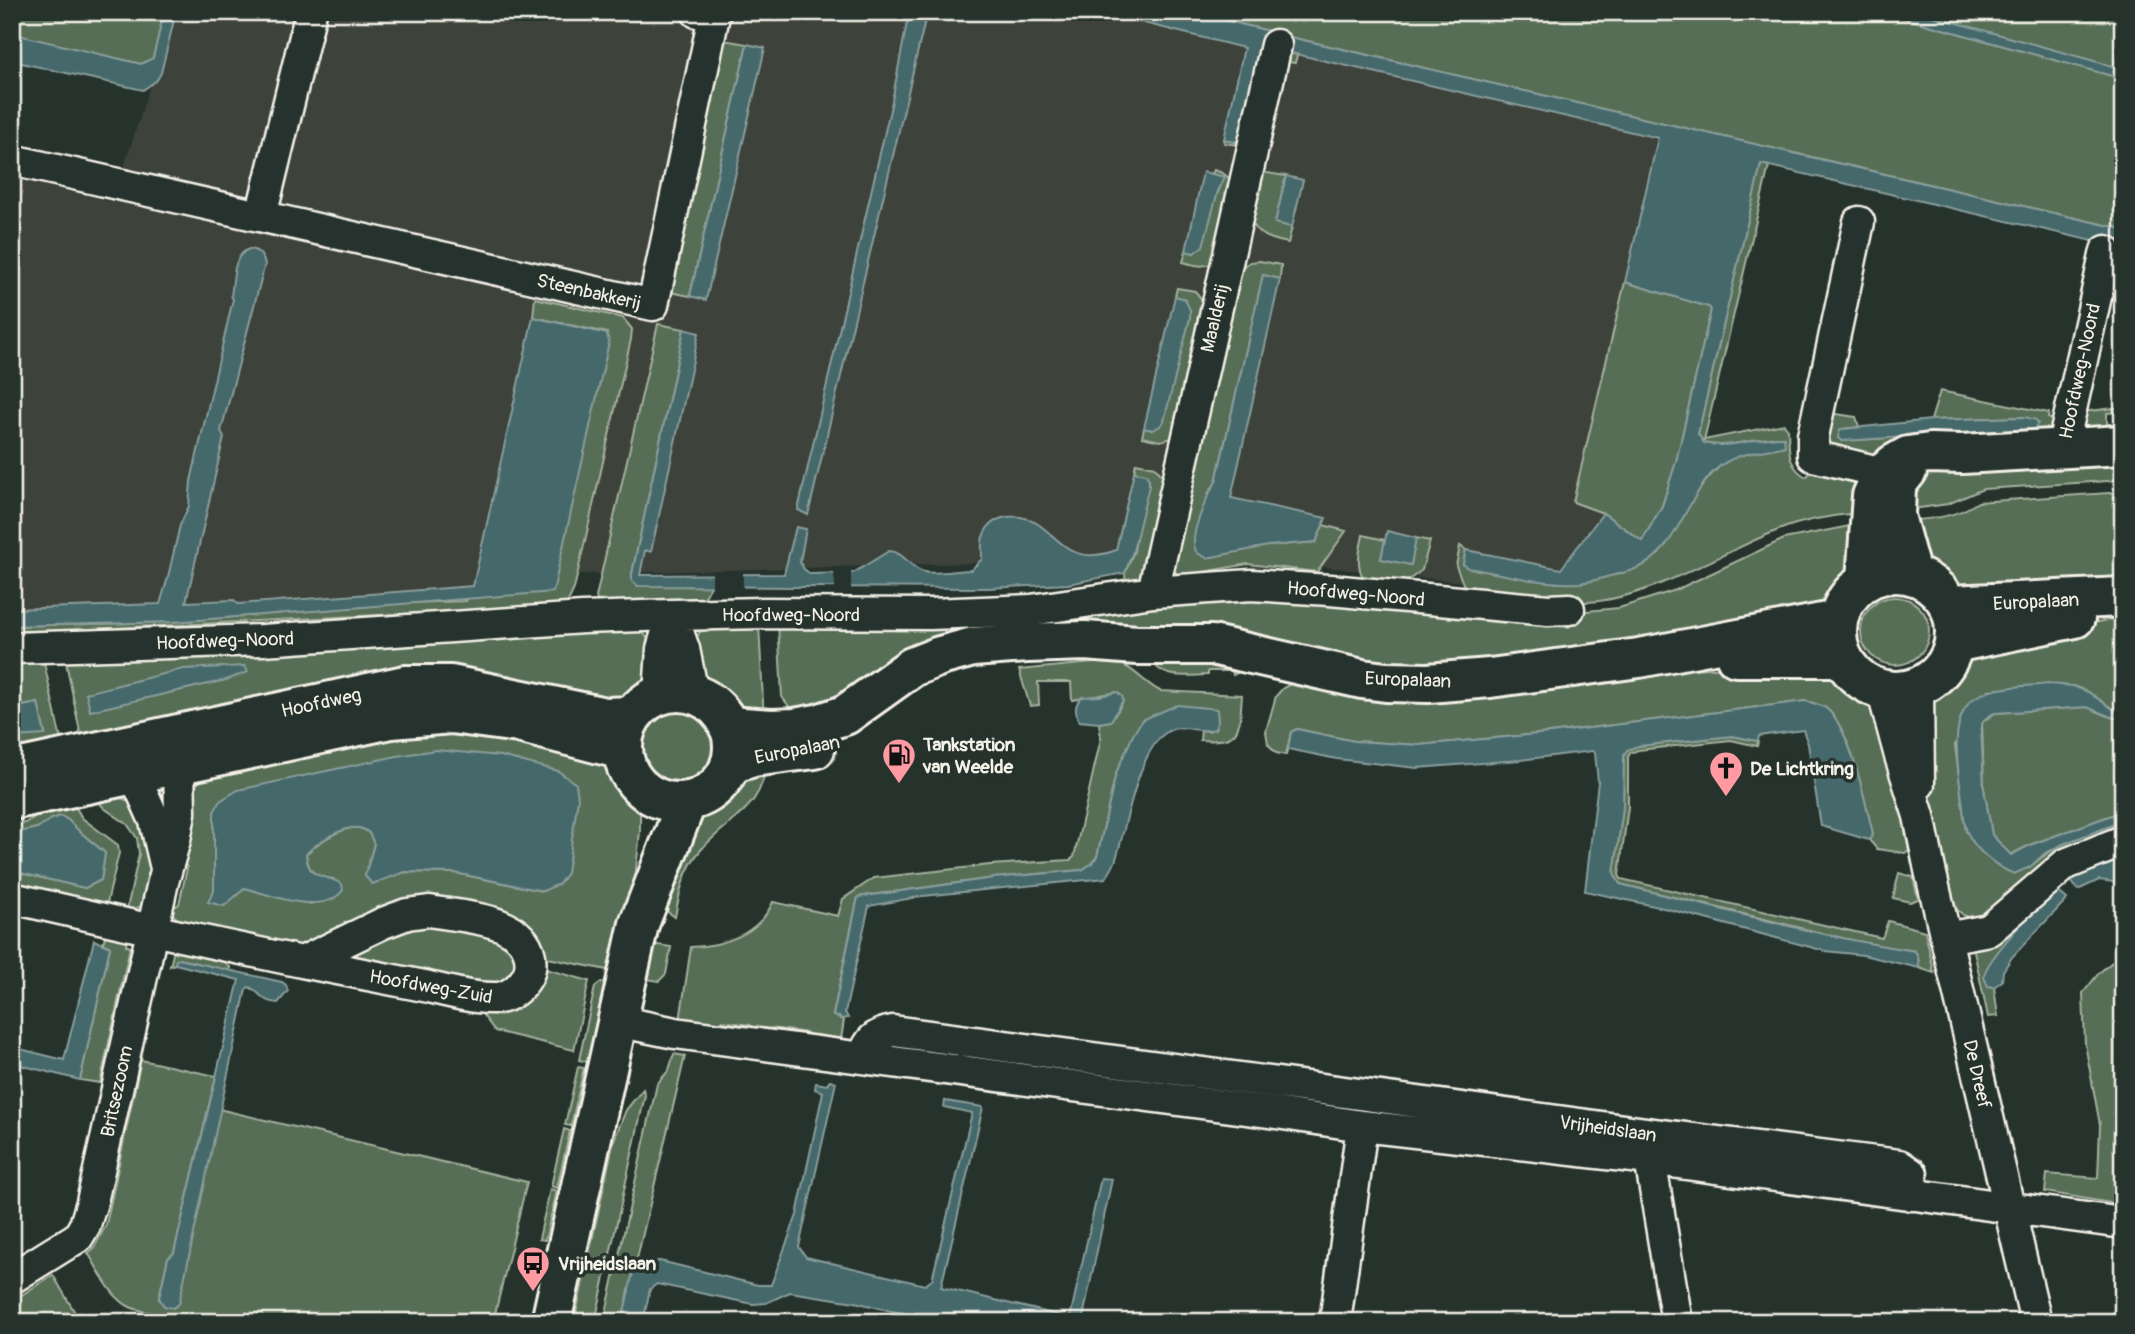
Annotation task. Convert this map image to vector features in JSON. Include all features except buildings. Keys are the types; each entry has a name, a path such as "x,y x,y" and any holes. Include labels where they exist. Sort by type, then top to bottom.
{"main road":[{"name":"Hoofdweg-Noord","path":"1889,481 1894,464 1908,456 2123,445"},
{"path":"1889,481 1895,516 1911,574"},
{"path":"1866,580 1872,496 1889,481"},
{"path":"1888,573 1911,574 1933,585 1949,605 1955,624 1954,643 1947,662 1927,683 1900,688 1862,681 1854,674 1840,638 1845,601 1866,580 1888,573"},
{"name":"Europalaan","path":"1949,605 2123,597"},
{"name":"Europalaan","path":"1954,643 2123,608"},
{"name":"Europalaan","path":"728,726 783,729 817,724 845,715 912,667 973,647 1085,641 1137,645 1212,645 1362,679 1428,683 1840,638"},
{"name":"Europalaan","path":"730,764 754,757 820,748 845,740 870,727 936,680 954,674 1000,664 1137,645"},
{"name":"Hoofdweg","path":"12,770 405,685 451,685 606,717 652,714"},
{"path":"714,706 728,726 732,745 730,764 713,788 696,798 687,801 668,800 650,794 631,775 652,714 714,706"},
{"name":"Hoofdweg","path":"12,800 391,719 451,714 519,723 652,714"},
{"path":"551,1322 639,924 650,794"},
{"path":"639,924 687,801"}],"street":[{"path":"261,216 311,12"},
{"name":"Steenbakkerij","path":"12,160 653,305 714,16 697,12"},
{"name":"Maalderij","path":"1153,592 1276,45"},
{"path":"1860,222 1813,436 1813,456 1871,470 1889,481"},
{"name":"Hoofdweg-Noord","path":"2062,450 2106,250"},
{"name":"Hoofdweg-Noord","path":"12,648 263,640 583,618 763,613 930,614 1031,610 1153,592 1251,584 1548,610 1569,609"},
{"path":"652,714 684,649 672,615"},
{"name":"De Dreef","path":"1900,688 1900,756 1919,816 2036,1322"},
{"path":"134,774 150,740 179,764"},
{"name":"Britsezoom","path":"12,1278 78,1237 85,1225 166,868 175,840 180,813 179,764"},
{"name":"Britsezoom","path":"134,774 155,821 166,868"},
{"path":"1946,938 1989,930 2066,864 2123,841"},
{"name":"Hoofdweg-Zuid","path":"12,898 152,930 468,996 500,998 515,991 531,970 528,950 513,930 500,924 429,911 407,914 383,923 302,961"},
{"name":"Vrijheidslaan","path":"617,1021 675,1033 862,1058 1014,1063 1278,1098 1639,1132 1899,1165 1912,1174 1911,1195"},
{"name":"Vrijheidslaan","path":"1278,1098 1362,1126 1650,1159 2010,1210 2055,1213 2123,1223"},
{"path":"1335,1322 1362,1126"},
{"path":"1650,1159 1677,1322"}],"shaded area":[{"path":"170,12 1140,12 1756,157 1663,549 1553,592 1223,556 581,574 571,584 193,612 12,614 12,177 113,202"}],"green space":[{"path":"12,12 164,12 153,59 141,64 12,34"},
{"path":"1191,12 1882,12 2123,79 2123,229 1290,37 1287,52 1297,55 1295,63 1267,58 1243,144 1224,143 1224,139 1235,142 1269,31"},
{"path":"1918,12 2123,12 2123,69 1940,19"},
{"path":"723,40 747,44 690,296 665,291"},
{"path":"1761,164 1769,166 1704,440 1784,424 1788,429 1790,456 1800,473 1806,477 1815,468 1853,475 1864,486 1858,513 1816,519 1786,527 1659,584 1611,599 1558,602 1466,591 1456,566 1460,546 1466,550 1463,564 1468,568 1558,583 1658,555 1694,497 1720,466 1742,453 1784,437 1714,445 1704,443 1698,434"},
{"path":"1214,170 1226,176 1234,186 1213,263 1202,266 1183,262 1186,251 1194,253 1224,177 1212,174"},
{"path":"1261,172 1286,176 1275,223 1292,227 1288,243 1272,239 1254,227 1252,209"},
{"path":"1250,262 1281,265 1280,279 1263,275 1216,482 1208,494 1268,546 1316,542 1323,525 1346,531 1317,572 1248,564 1181,576 1174,571 1171,561 1241,268"},
{"path":"1625,282 1709,307 1711,310 1676,462 1662,506 1642,541 1603,513 1573,502"},
{"path":"1177,288 1195,291 1205,303 1173,438 1160,441 1142,437 1144,428 1153,430 1185,299 1175,296"},
{"path":"535,298 623,318 632,329 574,589 566,606 12,633 12,626 172,622 406,603 466,601 607,333 533,317"},
{"path":"658,324 684,329 632,574 638,586 711,586 702,602 599,605 596,597"},
{"path":"1940,391 2049,413 2048,418 2060,422 2047,436 1886,457 1861,452 1839,452 1827,440 1829,413 1856,417 1859,427 1842,429 1839,432 1842,441 2034,429 2038,423 2025,417 1931,420"},
{"path":"2123,407 2123,412 2107,413 2107,424 2123,423 2123,433 2082,431 2082,412"},
{"path":"2123,455 2123,480 1983,489 1948,504 1905,510 1909,484 1932,468"},
{"path":"1136,463 1155,467 1164,478 1142,575 1126,586 1125,573 1134,551 1146,474 1134,472"},
{"path":"2123,492 2123,587 1958,594 1924,565 1906,521 1953,514 1978,502"},
{"path":"1860,524 1855,573 1822,605 1801,618 1425,669 1121,627 838,704 791,709 782,697 778,622 1239,591 1496,622 1569,627 1576,612 1619,608 1676,590 1784,539"},
{"path":"1363,535 1385,540 1381,559 1411,564 1416,538 1430,541 1422,570 1405,583 1364,579 1359,563"},
{"path":"1888,597 1902,597 1914,602 1924,612 1929,631 1924,650 1914,660 1902,665 1888,665 1876,660 1866,650 1861,638 1861,624 1866,612 1876,602"},
{"path":"2123,617 2123,716 2088,692 2073,686 1989,690 1955,745 1966,831 2030,867 2062,845 2123,821 2123,834 2004,911 1974,919 1963,915 1949,902 1931,806 1926,758 1932,696 1941,683 1968,657 1996,642"},
{"path":"759,624 764,721 737,713 701,676 695,641 699,633 706,628"},
{"path":"639,631 650,642 649,682 642,692 631,700 83,747 66,662 71,657 488,634"},
{"path":"43,658 61,740 56,745 12,749 12,737 45,734 38,703 12,708 12,660"},
{"path":"1160,658 1233,667 1237,673 1233,675 1232,671 1208,671 1208,675 1172,675 1155,665"},
{"path":"1114,661 1160,691 1242,695 1240,718 1236,732 1231,737 1214,740 1200,740 1201,730 1210,731 1142,720 1116,773 1097,857 1091,864 1082,870 994,878 858,897 833,1015 844,1020 840,1046 813,1041 807,1033 771,1028 764,1034 756,1032 750,1025 722,1021 714,1026 680,1021 691,947 728,941 750,930 767,913 773,902 838,916 843,899 874,878 990,865 1070,860 1074,857 1101,738 1099,723 1111,719 1123,701 1117,692 1072,700 1071,682 1038,682 1039,705 1030,706 1019,670"},
{"path":"1780,665 1835,669 1865,697 1877,714 1912,842 1905,853 1877,849 1869,840 1873,834 1866,804 1843,733 1827,709 1806,701 1550,733 1419,745 1354,741 1297,729 1291,732 1286,755 1276,753 1268,744 1266,731 1276,696 1283,688 1302,678 1643,671"},
{"path":"2087,707 2123,720 2123,811 2010,855 1992,835 1984,789 1982,722 1995,713"},
{"path":"679,711 693,714 705,721 712,733 715,747 712,761 705,773 693,780 679,783 665,780 653,773 646,761 643,747 646,733 653,721 665,714"},
{"path":"436,719 613,764 640,810 634,889 617,972 543,957 453,905 319,943 295,947 184,926 169,910 179,904 187,868 181,857 189,801 195,787 207,772","holes":["577,798 543,891 455,873 405,872 372,883 365,876 374,844 369,833 354,828 336,833 306,854 314,873 333,879 311,904 245,888 224,906 209,902 214,890 214,812"]},
{"path":"1732,736 1758,741 1757,746 1731,740 1630,753 1628,807 1619,875 1621,879 1882,938 1888,921 1925,931 1934,973 1919,968 1915,951 1867,944 1620,884 1614,874 1623,807 1624,756 1627,750 1638,746"},
{"path":"767,761 764,778 751,803 694,858 680,891 675,917 668,912 664,903 693,816 719,799 737,777"},
{"path":"103,791 129,801 137,810 154,852 147,904 129,911 127,909 139,854 137,838 127,824 96,799"},
{"path":"75,806 82,818 118,845 119,853 105,911 12,888 12,871 85,888 101,880 105,853 61,816 37,828 12,834 12,826 25,823 44,811"},
{"path":"1899,873 1913,877 1918,899 1910,902 1893,898"},
{"path":"2054,888 2013,934 1988,986 1994,987 1998,1016 1988,1017 1973,946"},
{"path":"421,922 504,937 517,958 514,973 496,987 337,958"},
{"path":"107,930 128,935 126,945 130,947 100,1083 80,1080 110,947 103,943"},
{"path":"651,944 671,947 666,974 659,981 640,978"},
{"path":"175,946 230,957 230,971 179,959 170,966"},
{"path":"2123,953 2123,1205 2045,1192 2047,1174 2098,1178 2100,1125 2085,1044 2083,993 2099,973"},
{"path":"542,968 589,981 574,1050 495,1031 479,1010"},
{"path":"601,982 614,985 597,1064 579,1060 595,987"},
{"path":"674,1054 685,1056 622,1322 604,1322 657,1084 669,1070"},
{"path":"141,1060 216,1076 174,1252 214,1108 527,1182 493,1322 146,1322 152,1313 123,1303 106,1283 88,1253 94,1248 106,1225","holes":["174,1253 161,1300 160,1300 168,1258"]},
{"path":"578,1067 584,1068 571,1126 565,1125"},
{"path":"643,1089 645,1095 595,1322 575,1318 614,1140 626,1110"},
{"path":"564,1129 570,1131 557,1188 551,1186"},
{"path":"550,1189 557,1191 545,1240 539,1239"},
{"path":"53,1275 77,1316 76,1322 12,1322 12,1301"}],"water":[{"path":"164,12 176,12 161,73 157,80 143,90 12,61 14,34 141,64 153,58"},
{"path":"909,12 927,12 808,515 798,510 892,101"},
{"path":"1100,12 1191,12 1269,31 1271,36 1240,138 1235,142 1224,139 1244,48"},
{"path":"1882,12 1918,12 2123,69 2123,79"},
{"path":"1290,37 2123,229 2123,248 1761,164 1698,434 1704,443 1714,445 1784,437 1785,446 1741,456 1717,469 1698,491 1667,544 1653,559 1636,569 1591,581 1565,583 1537,581 1468,568 1463,564 1466,550 1561,569 1603,513 1642,541 1662,506 1676,462 1711,310 1709,307 1625,282 1658,138 1287,52"},
{"path":"747,44 765,48 706,300 690,296"},
{"path":"1203,172 1225,177 1218,191 1203,246 1194,253 1186,251"},
{"path":"1286,176 1303,180 1292,227 1275,223"},
{"path":"249,249 260,254 265,264 221,431 224,437 186,602 234,600 238,604 473,586 533,317 607,334 609,342 553,592 172,622 12,626 12,609 160,604 180,525 189,506 191,481 233,299 231,296 235,269 239,257"},
{"path":"1263,275 1280,279 1231,498 1326,518 1316,542 1268,546 1207,558 1198,553 1194,538 1204,506 1216,482"},
{"path":"1175,296 1185,299 1190,318 1164,421 1153,430 1144,428"},
{"path":"684,329 699,333 651,552 645,550 640,575 784,574 796,527 806,529 800,562 810,574 853,573 889,551 899,554 924,572 971,570 982,559 982,540 987,529 992,523 1007,517 1031,520 1078,553 1106,553 1116,550 1134,472 1146,474 1149,486 1125,573 1068,584 988,588 638,586 632,581 632,574"},
{"path":"2025,417 2036,420 2038,423 2034,429 1842,441 1838,438 1843,429 1931,420"},
{"path":"1387,531 1416,538 1411,565 1381,559"},
{"path":"245,666 248,672 226,680 90,711 86,693 183,669"},
{"path":"2049,684 2073,686 2088,692 2123,716 2123,720 2087,707 1995,713 1986,718 1981,727 1984,789 1992,835 2011,855 2030,845 2123,811 2123,821 2063,844 2044,854 2030,867 2014,874 1987,857 1967,832 1957,762 1959,722 1971,701 1987,692"},
{"path":"1117,692 1123,700 1111,721 1079,721 1076,709 1082,697"},
{"path":"1806,701 1827,709 1843,733 1866,804 1873,834 1869,840 1821,826 1808,744 1803,730 1759,736 1758,741 1732,736 1638,746 1627,750 1624,756 1623,807 1614,873 1620,884 1804,930 1915,951 1919,968 1863,955 1825,951 1668,909 1585,891 1598,782 1595,753 1592,751 1417,768 1337,759 1288,749 1291,732 1297,729 1354,741 1419,745 1550,733"},
{"path":"38,703 45,735 12,737 12,708"},
{"path":"1177,705 1217,709 1218,721 1215,729 1173,729 1161,736 1151,749 1135,786 1115,862 1106,878 923,896 869,906 845,1012 848,1018 833,1016 858,897 994,878 1082,870 1097,857 1116,773 1133,735 1142,720"},
{"path":"436,750 501,756 558,771 576,784 578,798 567,873 559,884 543,891 455,873 405,872 372,884 365,876 374,844 369,833 354,828 336,833 306,854 310,869 342,884 343,890 334,898 323,902 296,902 245,888 224,906 208,902 214,890 214,812 220,801 238,790"},
{"path":"61,816 105,853 101,880 85,888 12,871 12,834 37,828"},
{"path":"2123,852 2123,878 2114,882 2099,880 2078,890 2068,877"},
{"path":"2054,888 2067,899 2012,957 2003,971 2002,981 1994,987 1988,986 1984,976 1994,957"},
{"path":"94,940 110,947 80,1080 12,1063 12,1047 64,1060"},
{"path":"179,959 282,982 288,991 278,1003 268,1001 249,987 246,989 179,1304 173,1308 164,1306 159,1298 168,1258 174,1253 239,980 175,964"},
{"path":"830,1080 836,1082 799,1247 806,1257 925,1285 932,1280 972,1113 944,1107 945,1101 983,1107 941,1287 1070,1318 1101,1178 1112,1179 1082,1322 937,1322 855,1302 790,1292 766,1303 753,1304 657,1284 650,1289 643,1322 622,1322 634,1267 646,1262 660,1261 758,1285 771,1285 797,1215 823,1092 815,1089 816,1083 827,1085"}],"pier":[{"path":"834,570 851,570 851,591 835,591"},
{"path":"712,571 743,571 743,590 712,590"}],"place":[{"name":"Tankstation van Weelde","path":"899,785"},
{"name":"De Lichtkring","path":"1726,798"},
{"name":"Vrijheidslaan","path":"533,1293"}]}
